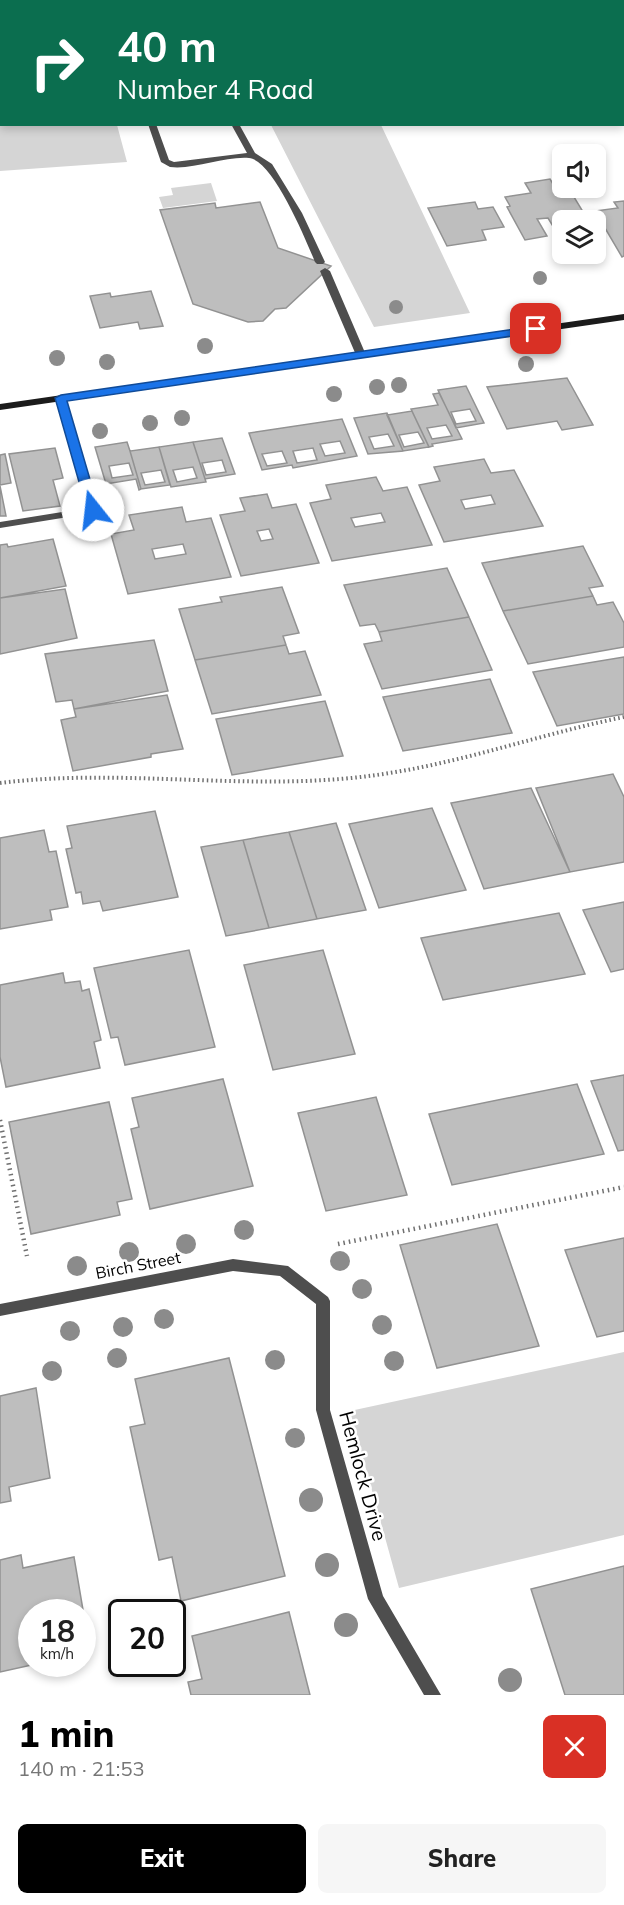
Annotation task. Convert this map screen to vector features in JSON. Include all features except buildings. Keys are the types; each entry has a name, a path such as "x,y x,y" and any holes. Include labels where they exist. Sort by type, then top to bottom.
{"main road":[{"path":"0,407 624,316"}],"street":[{"path":"153,126 165,162 173,165 252,155"},
{"path":"236,126 252,155 268,164 298,213 361,355"},
{"path":"0,525 93,510 61,398"},
{"name":"Birch Street","path":"0,1311 233,1265 283,1270"},
{"name":"Hemlock Drive","path":"283,1270 323,1300 323,1410 329,1432 376,1599 433,1695"}],"path":[{"path":"0,783 103,776 266,783 350,778 401,772 452,762 563,730 624,717"},
{"path":"0,1120 27,1256"},
{"path":"338,1244 624,1187"}],"shaded area":[{"path":"0,126 117,126 127,162 0,171"},
{"path":"272,126 381,126 470,313 374,327"},
{"path":"211,183 217,201 163,208 159,197 173,195 171,188"},
{"path":"624,1352 624,1535 399,1588 350,1411"}],"route":[{"path":"93,510 61,398 536,329"}]}
